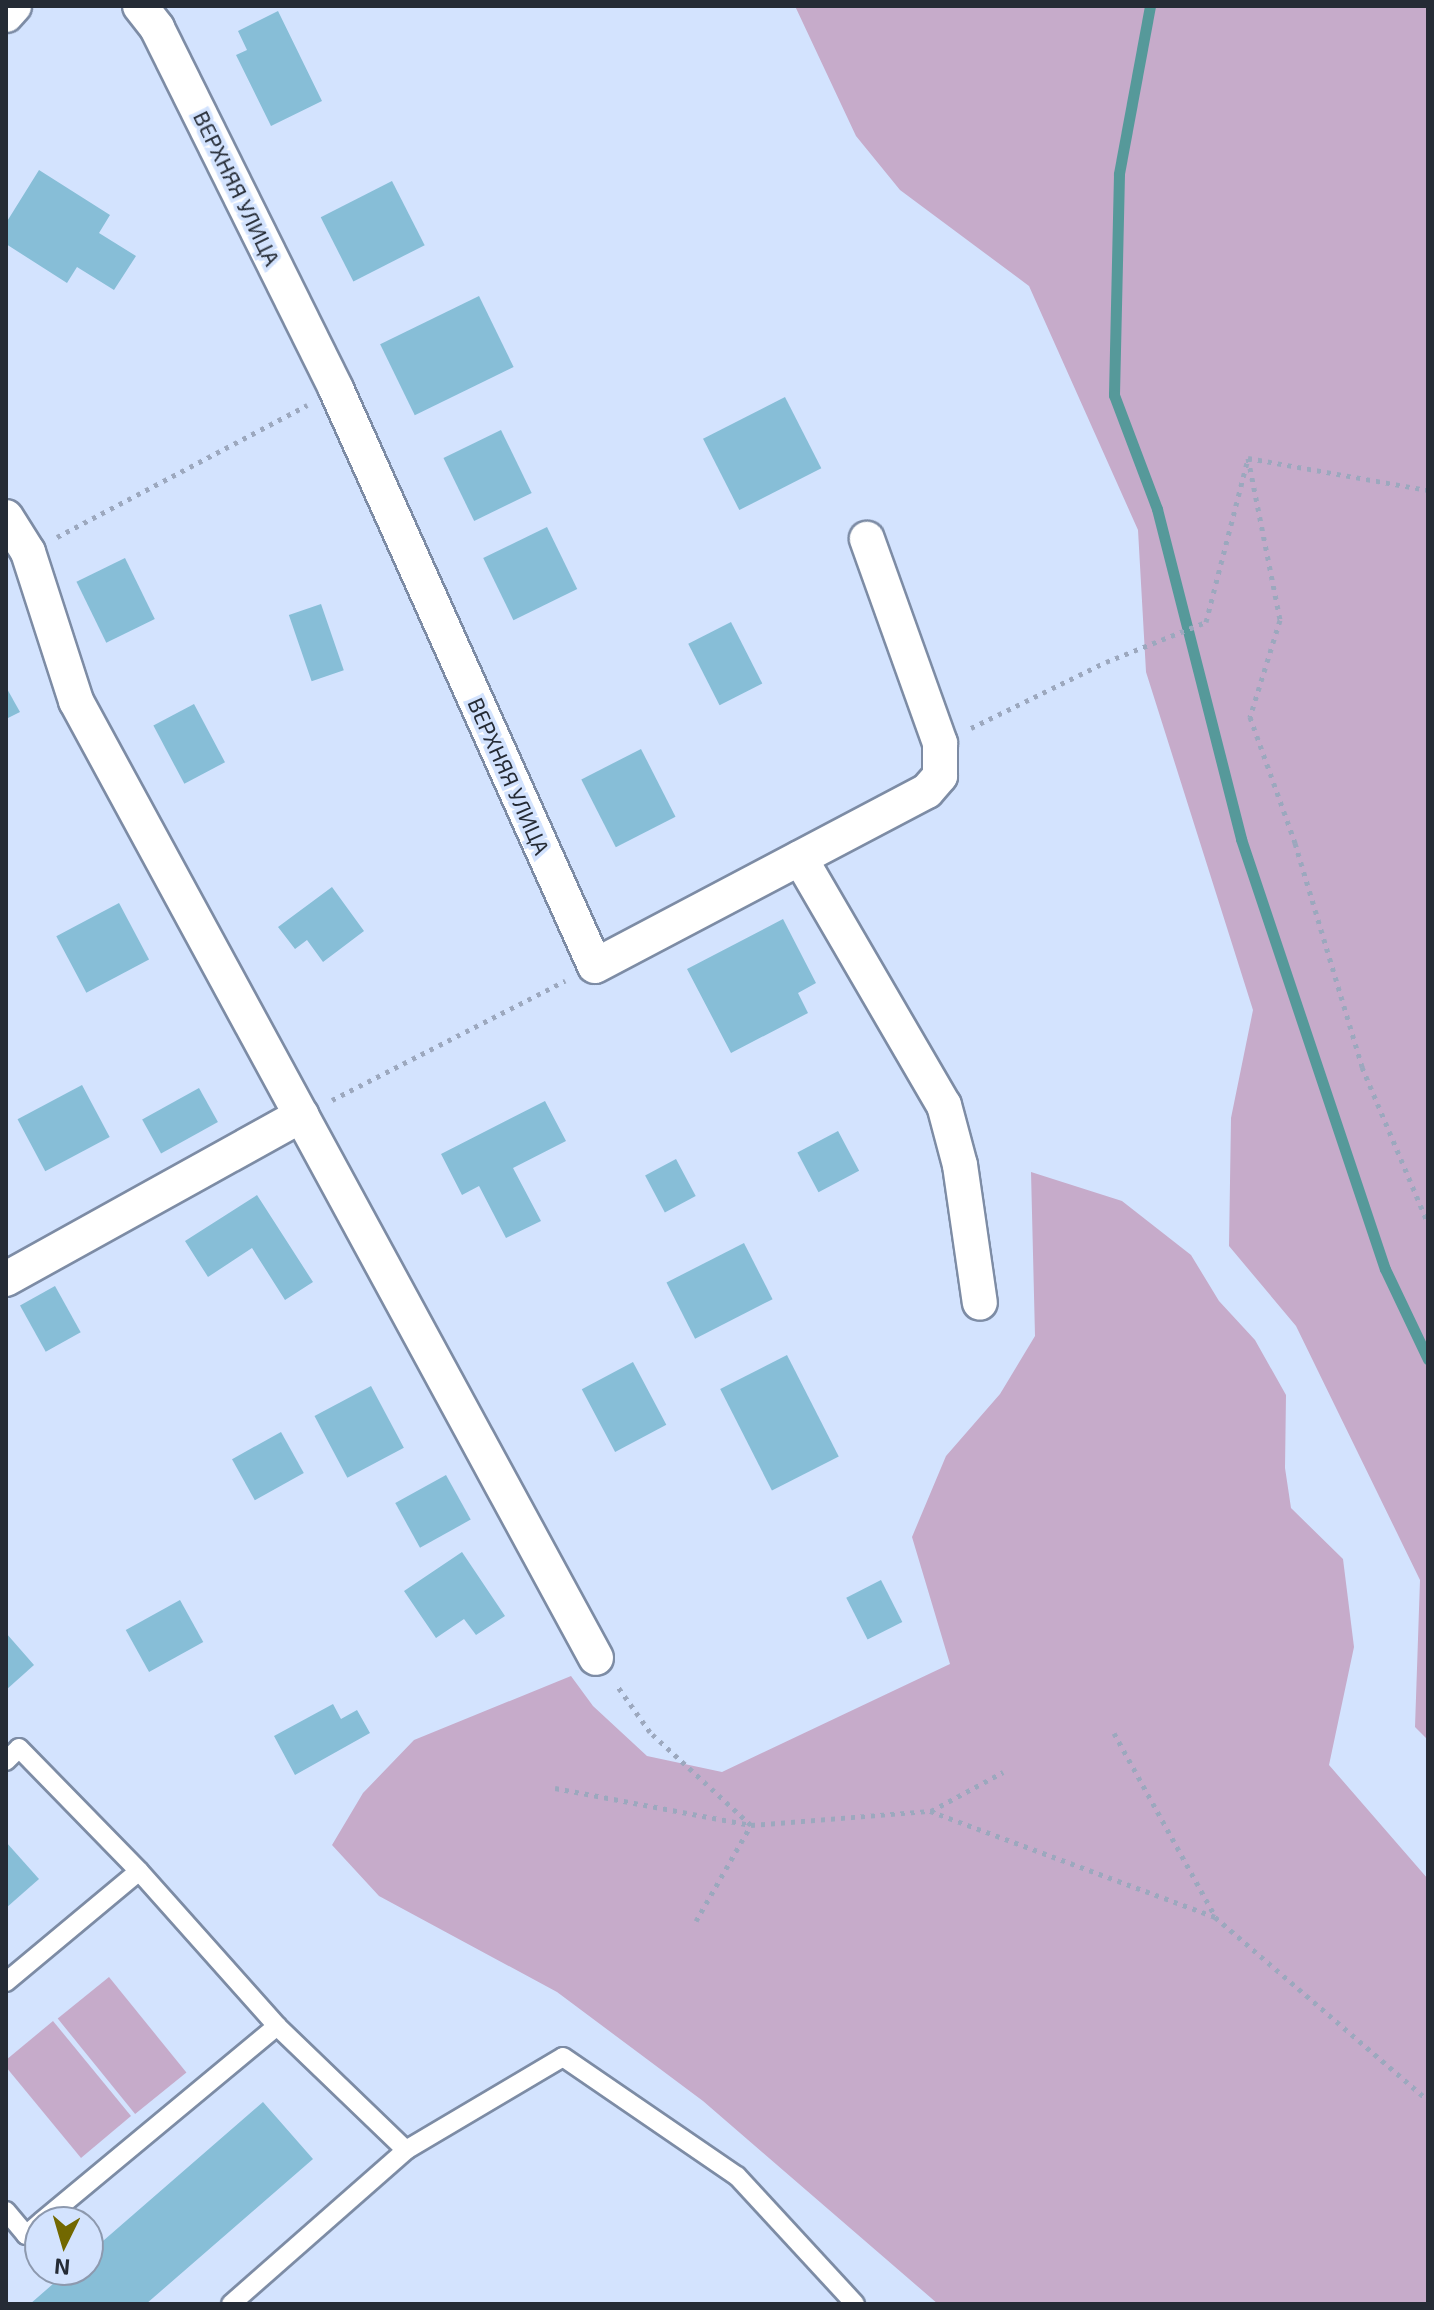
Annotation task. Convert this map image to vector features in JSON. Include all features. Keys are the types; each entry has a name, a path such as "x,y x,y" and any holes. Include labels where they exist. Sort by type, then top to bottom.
{"street":[{"path":"6,15 14,6"},
{"name":"ВЕРХНЯЯ УЛИЦА","path":"140,6 157,28 336,389 595,966"},
{"path":"6,517 28,552 76,701 596,1658"},
{"path":"595,966 927,791 940,776 940,743 867,539"},
{"path":"800,858 944,1105 960,1165 980,1303"},
{"path":"6,1279 302,1115"}],"lane":[{"path":"6,1761 19,1748 139,1871 277,2026 406,2150"},
{"path":"6,1982 139,1871"},
{"path":"59,2206 277,2026"},
{"path":"231,2304 406,2150 563,2057 737,2176 855,2304"},
{"path":"6,2211 24,2233"}],"path":[{"path":"28,552 336,389"},
{"path":"1248,458 1428,490"},
{"path":"940,743 1106,662 1206,622 1248,458"},
{"path":"1248,458 1280,620 1250,717 1295,843 1362,1067 1428,1223"},
{"path":"302,1115 595,966"},
{"path":"596,1658 650,1732 751,1825"},
{"path":"1114,1733 1215,1917"},
{"path":"555,1788 751,1825 930,1811 1003,1772"},
{"path":"930,1811 1215,1917 1428,2100"},
{"path":"696,1921 751,1825"}],"shaded area":[{"path":"795,6 1428,6 1428,1740 1415,1727 1420,1580 1296,1326 1229,1246 1231,1118 1253,1010 1146,672 1138,530 1029,286 900,190 856,136"},
{"path":"1031,1172 1122,1201 1191,1255 1219,1301 1255,1340 1286,1395 1285,1468 1291,1508 1343,1559 1354,1647 1329,1765 1428,1879 1428,2304 938,2304 703,2101 557,1992 379,1896 332,1845 363,1793 414,1740 571,1676 593,1706 647,1756 722,1772 950,1664 912,1537 946,1456 1000,1394 1035,1336"},
{"path":"109,1977 186,2073 135,2114 58,2019"},
{"path":"53,2021 131,2116 81,2158 6,2067 6,2060"}],"building":[{"path":"278,11 322,101 271,126 236,55 247,50 238,31"},
{"path":"39,170 110,215 99,233 136,256 114,290 77,267 67,283 6,244 6,223"},
{"path":"392,181 425,245 353,281 321,217"},
{"path":"479,296 514,367 415,415 380,344"},
{"path":"785,397 821,468 739,510 703,439"},
{"path":"501,430 532,493 474,521 443,458"},
{"path":"547,527 577,589 513,620 483,558"},
{"path":"125,558 155,619 106,643 76,582"},
{"path":"321,604 344,670 312,681 289,615"},
{"path":"731,622 762,683 720,705 688,644"},
{"path":"6,687 20,712 6,719"},
{"path":"194,704 225,762 184,784 153,726"},
{"path":"641,749 676,817 616,847 581,779"},
{"path":"332,887 364,931 323,962 307,940 295,949 278,927"},
{"path":"119,903 149,960 86,993 56,936"},
{"path":"783,919 816,983 798,993 808,1013 731,1053 687,969"},
{"path":"82,1085 110,1137 45,1171 18,1119"},
{"path":"199,1088 218,1122 161,1154 142,1120"},
{"path":"545,1101 566,1141 513,1168 541,1221 506,1238 479,1186 462,1195 441,1154"},
{"path":"838,1131 859,1171 819,1192 797,1153"},
{"path":"676,1159 696,1196 665,1213 645,1175"},
{"path":"257,1195 313,1282 285,1300 252,1248 208,1277 185,1241"},
{"path":"744,1243 773,1299 695,1339 666,1282"},
{"path":"55,1286 81,1332 46,1352 20,1305"},
{"path":"787,1355 839,1457 772,1491 720,1389"},
{"path":"633,1362 666,1425 615,1452 582,1389"},
{"path":"371,1386 404,1448 347,1478 314,1416"},
{"path":"281,1432 304,1473 255,1500 232,1459"},
{"path":"446,1475 471,1520 420,1548 395,1503"},
{"path":"462,1552 505,1616 476,1635 464,1619 436,1638 404,1591"},
{"path":"881,1580 902,1622 868,1640 846,1598"},
{"path":"180,1600 203,1642 149,1672 126,1630"},
{"path":"6,1633 34,1665 6,1690"},
{"path":"333,1704 341,1719 357,1710 370,1733 295,1775 274,1736"},
{"path":"6,1842 39,1879 6,1908"},
{"path":"263,2102 313,2159 146,2304 30,2304 51,2286 104,2286 104,2240"}],"waterway":[{"path":"1150,6 1119,174 1114,395 1157,509 1241,839 1385,1269 1428,1359"}]}
